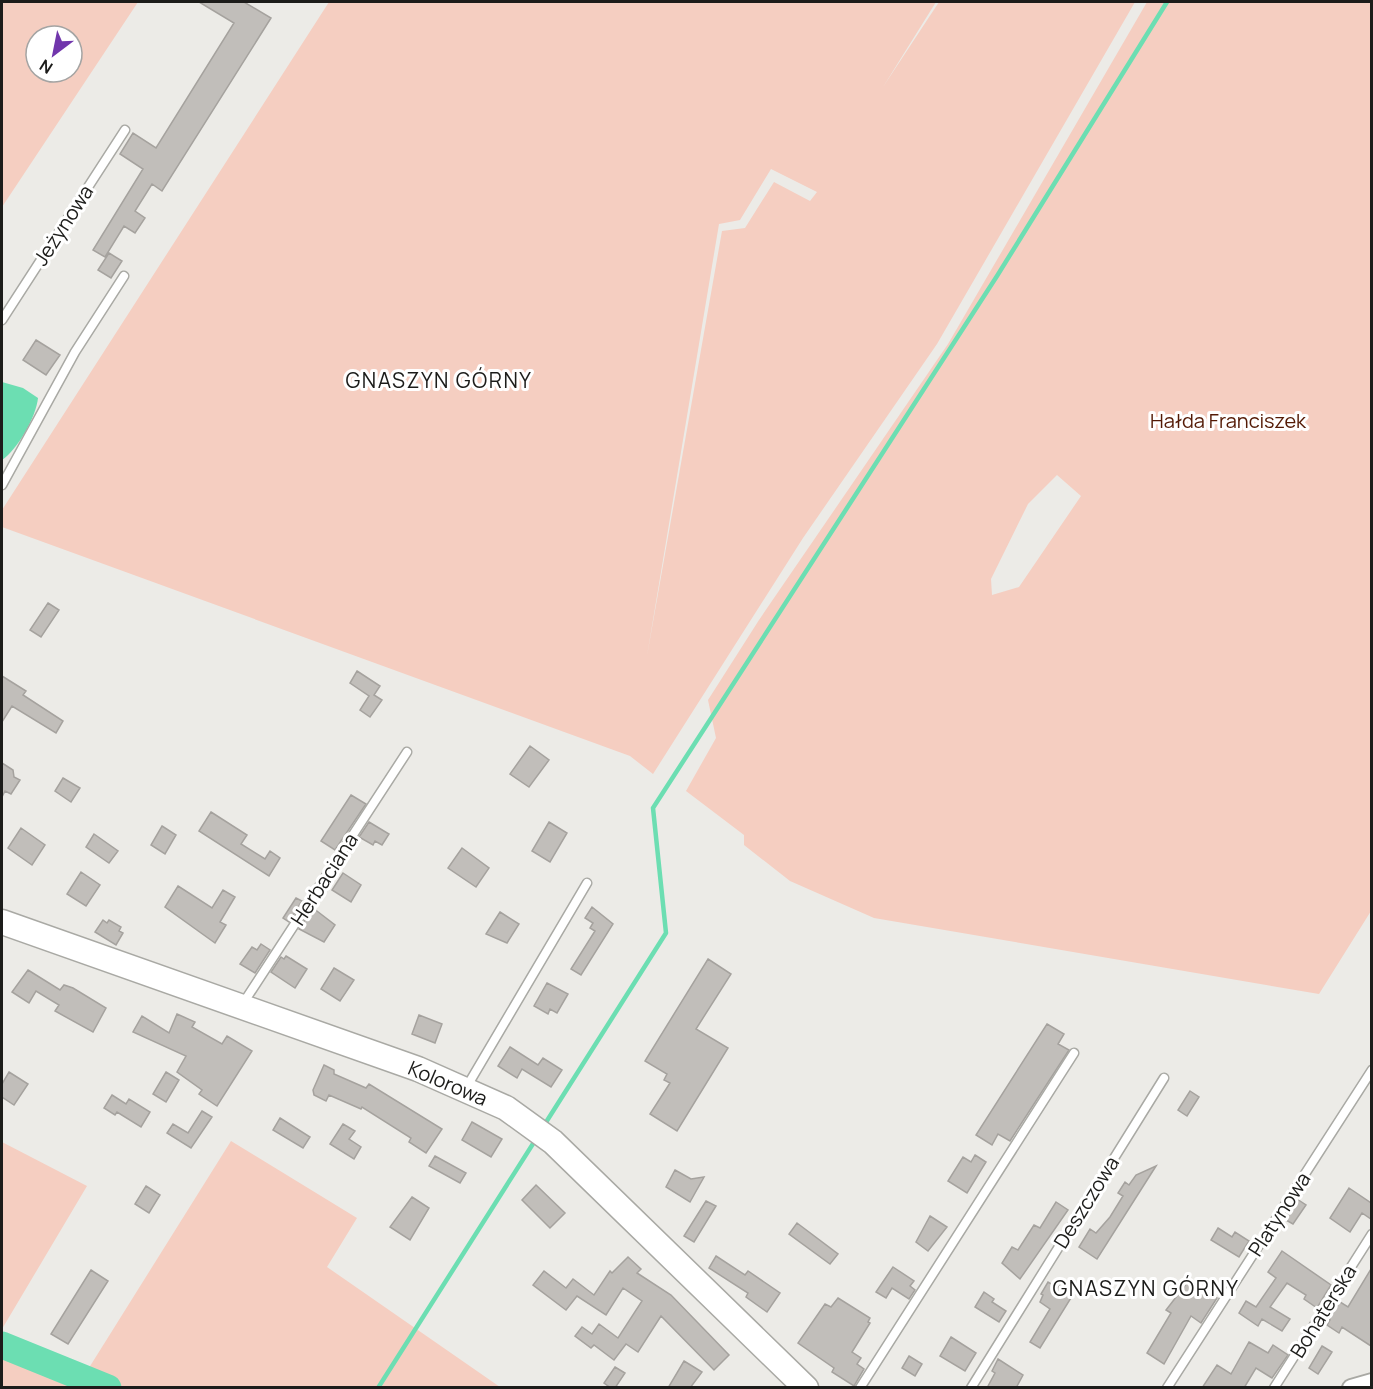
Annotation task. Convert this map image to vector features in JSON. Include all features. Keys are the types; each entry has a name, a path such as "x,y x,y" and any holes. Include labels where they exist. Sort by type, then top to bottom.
{"street":[{"name":"Kolorowa","path":"2,922 465,1089 506,1108 553,1142 806,1388"},
{"path":"1351,1388 1371,1382"}],"lane":[{"name":"Jeżynowa","path":"2,320 125,130"},
{"path":"2,485 75,352 124,276"},
{"name":"Herbaciana","path":"240,1007 407,752"},
{"path":"465,1089 587,883"},
{"path":"860,1388 1074,1053"},
{"name":"Platynowa","path":"1167,1388 1371,1070"},
{"name":"Deszczowa","path":"970,1388 1164,1078"},
{"name":"Bohaterska","path":"1274,1388 1371,1234"}],"green space":[{"path":"2,2 138,2 84,83 84,24 24,24 24,84 84,84 2,207"},
{"path":"329,2 936,2 883,87 939,2 1135,2 937,344 803,538 653,774 630,756 2,527 2,510","holes":["771,169 817,192 810,201 774,182 745,228 722,231 647,656 719,224 740,220"]},
{"name":"Hałda Franciszek","path":"1147,2 1371,2 1371,911 1319,994 874,918 790,881 744,845 744,835 686,791 716,738 708,700 759,620 948,344","holes":["1057,475 1081,496 1019,587 992,595 991,579 1028,504"]},
{"path":"231,1141 357,1218 327,1267 500,1387 2,1387 2,1336 87,1371"},
{"path":"2,1142 87,1186 2,1329"}],"shaded area":[{"path":"2,382 23,388 38,398 34,414 25,432 2,460"}],"building":[{"path":"199,2 244,2 271,18 162,191 152,184 135,211 145,218 135,233 124,226 105,257 93,250 143,169 120,154 133,133 156,148 234,23"},
{"path":"109,253 122,261 111,278 98,270"},
{"path":"36,340 60,355 46,375 23,360"},
{"path":"48,603 59,610 41,637 30,630"},
{"path":"357,671 380,686 374,695 382,700 370,717 360,710 369,696 350,683"},
{"path":"2,676 26,691 23,695 63,721 56,733 12,706 2,722"},
{"path":"530,746 549,760 529,787 510,774"},
{"path":"2,763 13,770 14,777 20,780 11,794 5,791 2,797"},
{"path":"63,778 80,788 71,802 55,791"},
{"path":"351,795 366,804 335,850 321,841"},
{"path":"211,812 247,835 241,844 265,859 270,851 280,858 269,876 199,831"},
{"path":"369,822 389,834 382,845 375,841 373,845 359,837"},
{"path":"549,822 567,833 550,862 532,851"},
{"path":"162,826 176,835 165,854 151,845"},
{"path":"21,828 45,845 32,865 8,848"},
{"path":"94,834 118,851 109,863 86,847"},
{"path":"462,848 489,868 476,887 448,868"},
{"path":"81,872 100,885 86,906 67,894"},
{"path":"343,873 361,885 351,902 332,890"},
{"path":"178,886 212,908 223,890 235,897 220,922 226,925 215,943 165,907"},
{"path":"296,898 302,901 289,922 283,918"},
{"path":"592,907 613,924 581,975 571,969 595,931 590,928 593,923 585,918"},
{"path":"313,908 335,925 324,942 299,929"},
{"path":"500,912 519,924 507,943 486,934"},
{"path":"103,920 107,923 109,920 121,927 119,931 123,933 116,945 95,932"},
{"path":"261,944 270,950 255,973 240,964 252,947 257,950"},
{"path":"286,956 307,969 295,988 271,972 281,957 284,959"},
{"path":"708,959 731,974 696,1029 728,1048 677,1131 650,1114 670,1083 664,1080 667,1074 645,1061"},
{"path":"334,968 354,980 340,1001 321,989"},
{"path":"28,970 60,990 64,985 73,988 106,1008 93,1032 55,1011 59,1005 36,991 29,1003 12,992"},
{"path":"547,983 568,994 557,1013 550,1009 548,1014 534,1006"},
{"path":"177,1014 195,1022 192,1027 222,1044 227,1036 252,1051 217,1106 199,1094 202,1090 177,1072 186,1056 133,1032 142,1016 169,1033"},
{"path":"419,1015 442,1024 435,1043 412,1034"},
{"path":"1047,1024 1064,1034 1058,1044 1069,1050 1010,1141 998,1134 992,1145 976,1135"},
{"path":"510,1047 538,1065 543,1058 562,1070 551,1087 522,1069 517,1078 498,1066"},
{"path":"324,1065 334,1070 334,1074 366,1088 369,1084 442,1129 426,1153 409,1142 411,1138 362,1107 361,1109 329,1095 326,1101 314,1095 313,1090"},
{"path":"9,1072 28,1084 14,1105 2,1097 2,1084"},
{"path":"166,1072 179,1080 166,1102 153,1094"},
{"path":"1190,1091 1199,1097 1187,1116 1178,1110"},
{"path":"112,1095 126,1104 129,1099 150,1112 141,1127 117,1112 115,1115 104,1108"},
{"path":"202,1111 212,1117 191,1148 167,1133 173,1124 188,1133"},
{"path":"280,1118 310,1137 303,1148 273,1130"},
{"path":"472,1122 502,1139 491,1157 462,1140"},
{"path":"343,1124 355,1131 349,1139 361,1147 354,1159 330,1144"},
{"path":"975,1155 986,1162 967,1193 948,1181 963,1157 971,1162"},
{"path":"435,1156 466,1173 460,1183 429,1166"},
{"path":"1156,1166 1097,1259 1079,1247 1090,1229 1096,1233 1110,1217 1123,1196 1118,1193 1125,1182 1129,1185 1136,1175"},
{"path":"675,1170 691,1179 704,1177 690,1202 666,1187"},
{"path":"536,1185 565,1213 550,1228 522,1200"},
{"path":"146,1186 160,1195 149,1213 135,1204"},
{"path":"1349,1188 1371,1203 1371,1219 1362,1213 1350,1232 1330,1218"},
{"path":"412,1197 429,1208 410,1240 390,1227"},
{"path":"1297,1199 1306,1205 1293,1224 1284,1219"},
{"path":"706,1201 716,1206 694,1242 684,1236"},
{"path":"1056,1202 1068,1210 1020,1279 1002,1263 1012,1247 1018,1250 1034,1225 1040,1228"},
{"path":"930,1216 947,1227 928,1251 916,1242"},
{"path":"797,1223 838,1254 830,1264 789,1234"},
{"path":"1218,1228 1232,1237 1235,1232 1249,1241 1239,1257 1211,1240"},
{"path":"1282,1251 1331,1285 1317,1308 1304,1299 1306,1295 1287,1283 1270,1307 1290,1319 1282,1331 1262,1319 1258,1326 1239,1313 1246,1301 1256,1307 1276,1278 1268,1272"},
{"path":"716,1256 745,1275 748,1271 780,1293 767,1312 746,1297 748,1293 709,1268"},
{"path":"628,1257 641,1269 637,1273 671,1295 729,1355 714,1370 661,1316 638,1352 626,1344 614,1360 594,1345 591,1348 575,1336 582,1327 592,1334 599,1324 618,1338 642,1301 623,1288 606,1315 577,1296 566,1310 533,1285 544,1271 566,1288 573,1279 594,1295 610,1271 612,1273"},
{"path":"893,1267 914,1281 910,1286 915,1290 909,1299 892,1288 886,1298 876,1292"},
{"path":"1371,1269 1371,1346 1342,1327 1339,1333 1327,1325 1330,1320 1328,1315 1337,1300 1348,1307"},
{"path":"91,1270 108,1281 68,1344 51,1334"},
{"path":"1070,1279 1079,1285 1040,1348 1030,1342 1050,1309 1040,1302 1043,1295 1041,1294 1048,1282 1058,1288 1060,1285 1064,1288"},
{"path":"1187,1283 1217,1298 1201,1323 1191,1316 1164,1364 1147,1353 1171,1313 1166,1310"},
{"path":"984,1292 994,1299 992,1302 1006,1311 999,1322 975,1307"},
{"path":"838,1298 870,1318 868,1322 870,1323 852,1352 861,1358 857,1364 864,1369 854,1386 832,1372 834,1368 798,1343 825,1304 831,1307"},
{"path":"951,1337 976,1353 965,1371 940,1356"},
{"path":"1249,1342 1268,1353 1273,1345 1288,1355 1272,1378 1256,1368 1244,1388 1202,1388 1217,1365 1231,1374"},
{"path":"1322,1346 1332,1352 1318,1374 1309,1368"},
{"path":"909,1356 922,1364 915,1376 902,1368"},
{"path":"998,1359 1023,1375 1016,1388 987,1388 995,1373 992,1371"},
{"path":"684,1361 702,1372 690,1388 668,1388"},
{"path":"615,1367 625,1373 615,1388 611,1388 604,1383"}],"waterway":[{"path":"543,1127 666,933 653,808 997,276 1167,2"},
{"path":"378,1388 536,1139"},
{"path":"2,1345 108,1388"}],"district":[{"name":"GNASZYN GÓRNY","path":"439,380"},
{"name":"GNASZYN GÓRNY","path":"1146,1288"}]}
